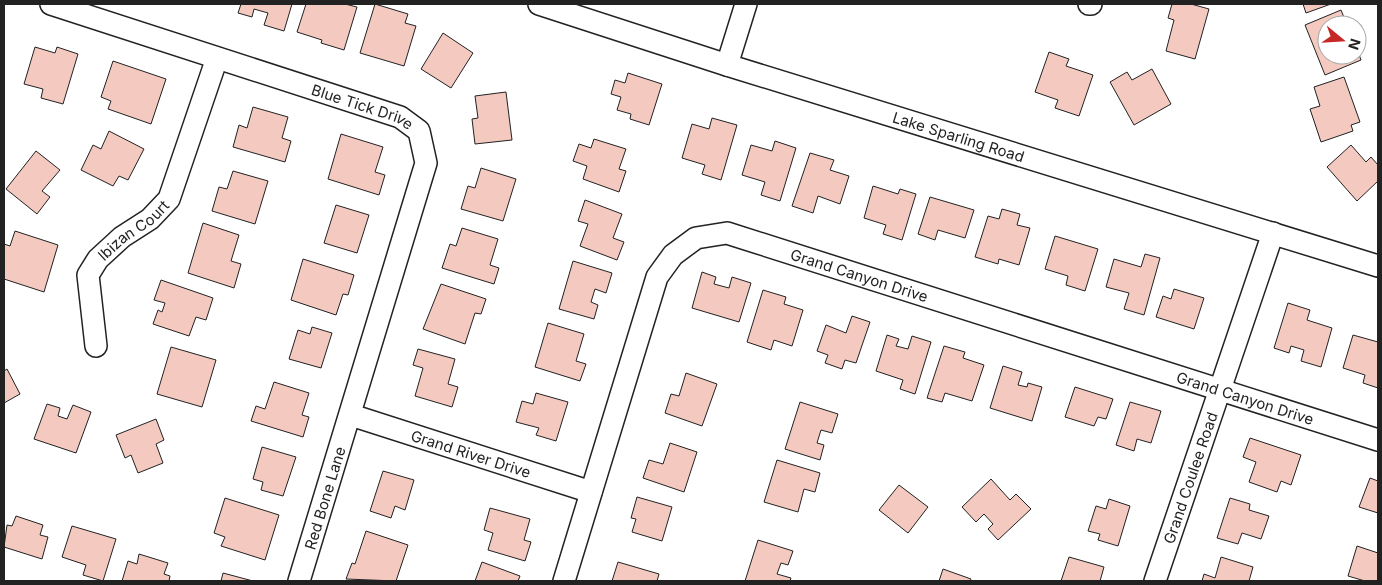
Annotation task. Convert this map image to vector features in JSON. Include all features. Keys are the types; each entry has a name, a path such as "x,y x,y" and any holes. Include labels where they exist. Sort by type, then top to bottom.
{"street":[{"name":"Blue Tick Drive","path":"51,4 400,117 419,131 426,163 351,415"},
{"name":"Lake Sparling Road","path":"539,4 727,65 1378,266"},
{"path":"727,65 746,4"},
{"name":"Ibizan Court","path":"96,346 88,275 98,259 122,237 150,220 169,199 217,58"},
{"name":"Grand Coulee Road","path":"1155,581 1273,233"},
{"name":"Grand Canyon Drive","path":"564,581 657,276 673,255 696,238 727,234 1378,440"},
{"name":"Grand River Drive","path":"351,415 591,492"},
{"name":"Red Bone Lane","path":"299,581 351,415"}],"building":[{"path":"241,4 292,4 284,31 264,25 268,13 254,9 252,17 238,13"},
{"path":"306,4 345,4 357,7 344,50 321,43 322,40 297,32"},
{"path":"375,4 408,14 405,23 416,26 404,66 360,53"},
{"path":"1172,4 1191,4 1209,9 1195,59 1166,51 1174,20 1168,18"},
{"path":"1303,4 1331,4 1306,13"},
{"path":"1341,10 1343,15 1329,15"},
{"path":"1317,20 1317,55 1305,25"},
{"path":"443,33 473,53 451,88 421,69"},
{"path":"35,47 55,53 57,47 78,54 63,104 41,98 43,89 24,84"},
{"path":"1049,52 1069,59 1066,66 1093,75 1079,116 1055,108 1058,100 1035,92"},
{"path":"113,61 166,79 151,124 108,109 111,101 101,97"},
{"path":"1321,65 1349,65 1325,75"},
{"path":"1152,69 1171,104 1134,125 1110,82 1127,72 1132,80"},
{"path":"628,73 662,84 649,125 630,119 631,114 617,110 621,97 611,94 615,80 625,83"},
{"path":"1344,77 1360,122 1351,125 1353,131 1321,142 1310,109 1320,106 1314,87"},
{"path":"506,92 512,140 475,144 472,119 478,118 475,96"},
{"path":"253,107 288,117 282,138 291,141 285,162 233,147 239,125 247,128"},
{"path":"712,118 737,125 721,180 702,174 705,165 682,158 692,124 709,129"},
{"path":"109,131 144,149 128,180 119,176 113,186 81,170 93,145 101,149"},
{"path":"341,134 383,147 375,172 385,175 379,195 328,179"},
{"path":"594,139 626,149 619,169 626,171 619,192 583,179 587,166 573,161 579,144 591,148"},
{"path":"775,141 796,148 780,201 761,195 765,182 742,175 751,145 772,151"},
{"path":"1351,145 1366,162 1371,157 1378,165 1378,181 1357,201 1327,167"},
{"path":"36,151 60,170 42,191 50,197 37,214 6,189"},
{"path":"810,153 834,160 830,170 849,176 840,204 818,196 813,213 792,206"},
{"path":"481,168 516,179 503,221 461,209 468,186 475,188"},
{"path":"233,171 268,181 255,224 212,211 219,187 227,189"},
{"path":"873,186 898,194 900,189 916,194 902,240 883,234 886,225 864,218"},
{"path":"930,197 974,210 965,238 938,230 935,240 918,234"},
{"path":"585,200 622,214 613,238 624,242 617,260 580,246 588,224 578,221"},
{"path":"336,205 369,215 357,253 324,243"},
{"path":"1002,209 1020,214 1017,225 1030,228 1019,265 999,259 998,264 975,257 988,216 999,219"},
{"path":"203,223 239,235 231,261 241,264 234,288 188,273"},
{"path":"462,228 498,239 490,265 499,268 494,284 442,268 450,244 456,246"},
{"path":"15,231 58,245 44,292 4,279 4,244 10,246"},
{"path":"1055,236 1098,249 1085,291 1066,285 1068,276 1045,269"},
{"path":"1145,254 1160,258 1144,315 1124,309 1129,293 1106,287 1114,259 1141,267"},
{"path":"303,259 354,275 348,295 343,294 336,315 291,300"},
{"path":"573,261 612,273 606,293 595,289 591,302 598,305 594,319 559,309"},
{"path":"702,272 716,277 714,284 729,288 732,277 751,283 739,322 692,308"},
{"path":"161,280 213,298 206,320 196,317 189,336 153,324 158,310 162,312 165,303 154,300"},
{"path":"441,284 486,299 481,314 475,313 465,344 423,329"},
{"path":"1174,289 1204,298 1194,329 1156,317 1163,296 1171,299"},
{"path":"763,290 786,297 784,304 803,310 792,346 774,340 771,350 747,342"},
{"path":"1288,303 1310,310 1307,320 1332,328 1321,367 1301,361 1304,350 1291,346 1289,353 1274,348"},
{"path":"852,316 870,322 856,363 845,360 842,369 825,363 828,355 817,351 826,325 846,333"},
{"path":"548,323 584,334 576,361 586,364 580,381 535,367"},
{"path":"312,327 332,333 321,368 289,359 298,330 310,334"},
{"path":"887,335 899,339 896,346 908,349 912,336 931,342 915,394 900,389 903,380 876,371"},
{"path":"1353,335 1378,342 1378,388 1363,383 1365,375 1343,368"},
{"path":"944,346 965,352 963,358 984,365 972,401 945,393 942,402 927,398"},
{"path":"171,347 216,360 202,407 157,394"},
{"path":"418,349 455,359 448,384 458,387 452,407 415,396 423,368 413,365"},
{"path":"1003,366 1022,372 1018,385 1027,387 1028,383 1042,387 1032,421 990,408"},
{"path":"7,369 20,394 4,403 4,371"},
{"path":"686,373 717,384 702,426 665,413 671,394 679,396"},
{"path":"274,382 309,393 302,415 309,417 303,437 251,421 256,406 265,409"},
{"path":"1075,387 1113,399 1106,419 1098,417 1094,426 1065,417"},
{"path":"536,393 568,402 556,441 536,435 539,428 516,422 522,401 533,404"},
{"path":"800,402 838,414 832,433 821,430 817,443 824,445 820,460 785,449"},
{"path":"1130,402 1161,411 1151,443 1137,439 1134,451 1116,445"},
{"path":"47,404 60,408 58,416 67,419 73,405 91,412 76,453 34,439"},
{"path":"156,419 164,440 156,444 163,463 138,473 131,455 125,458 116,435"},
{"path":"1250,438 1301,455 1291,485 1281,481 1277,492 1249,482 1256,462 1243,457"},
{"path":"670,443 697,452 684,492 643,478 649,460 663,464"},
{"path":"262,447 296,457 283,496 261,490 263,482 253,479"},
{"path":"777,460 820,473 815,492 804,489 798,512 764,502"},
{"path":"383,471 414,480 405,510 395,506 391,518 370,511"},
{"path":"1370,478 1378,481 1378,513 1359,507"},
{"path":"991,479 1010,500 1016,494 1031,509 998,540 988,529 993,524 984,514 976,522 962,507"},
{"path":"899,485 928,507 908,533 879,510"},
{"path":"637,497 672,507 662,541 632,532 636,519 631,518"},
{"path":"225,498 279,515 265,560 221,546 225,537 214,533"},
{"path":"1230,498 1250,504 1249,510 1269,516 1261,539 1242,533 1238,544 1217,538"},
{"path":"1109,499 1130,506 1118,546 1098,540 1100,534 1088,531 1096,506 1106,509"},
{"path":"490,508 530,519 524,540 531,542 525,561 488,550 493,533 484,530"},
{"path":"16,516 43,525 40,535 48,537 42,559 4,547 7,525 12,526"},
{"path":"72,526 116,539 103,581 83,575 86,565 62,557"},
{"path":"366,531 408,545 396,581 346,579 352,563 355,564"},
{"path":"758,540 793,551 788,565 781,563 777,574 791,578 790,581 745,581"},
{"path":"1357,546 1378,553 1378,581 1365,581 1348,576"},
{"path":"139,554 168,563 164,574 170,576 169,581 122,581 128,561 137,564"},
{"path":"1069,557 1104,567 1100,581 1061,581"},
{"path":"1221,557 1253,567 1249,581 1202,581 1204,574 1215,578"},
{"path":"482,562 520,576 518,581 475,581"},
{"path":"618,562 659,574 657,581 612,581"},
{"path":"943,569 971,579 970,581 939,581"},
{"path":"223,573 253,581 221,581"}]}
